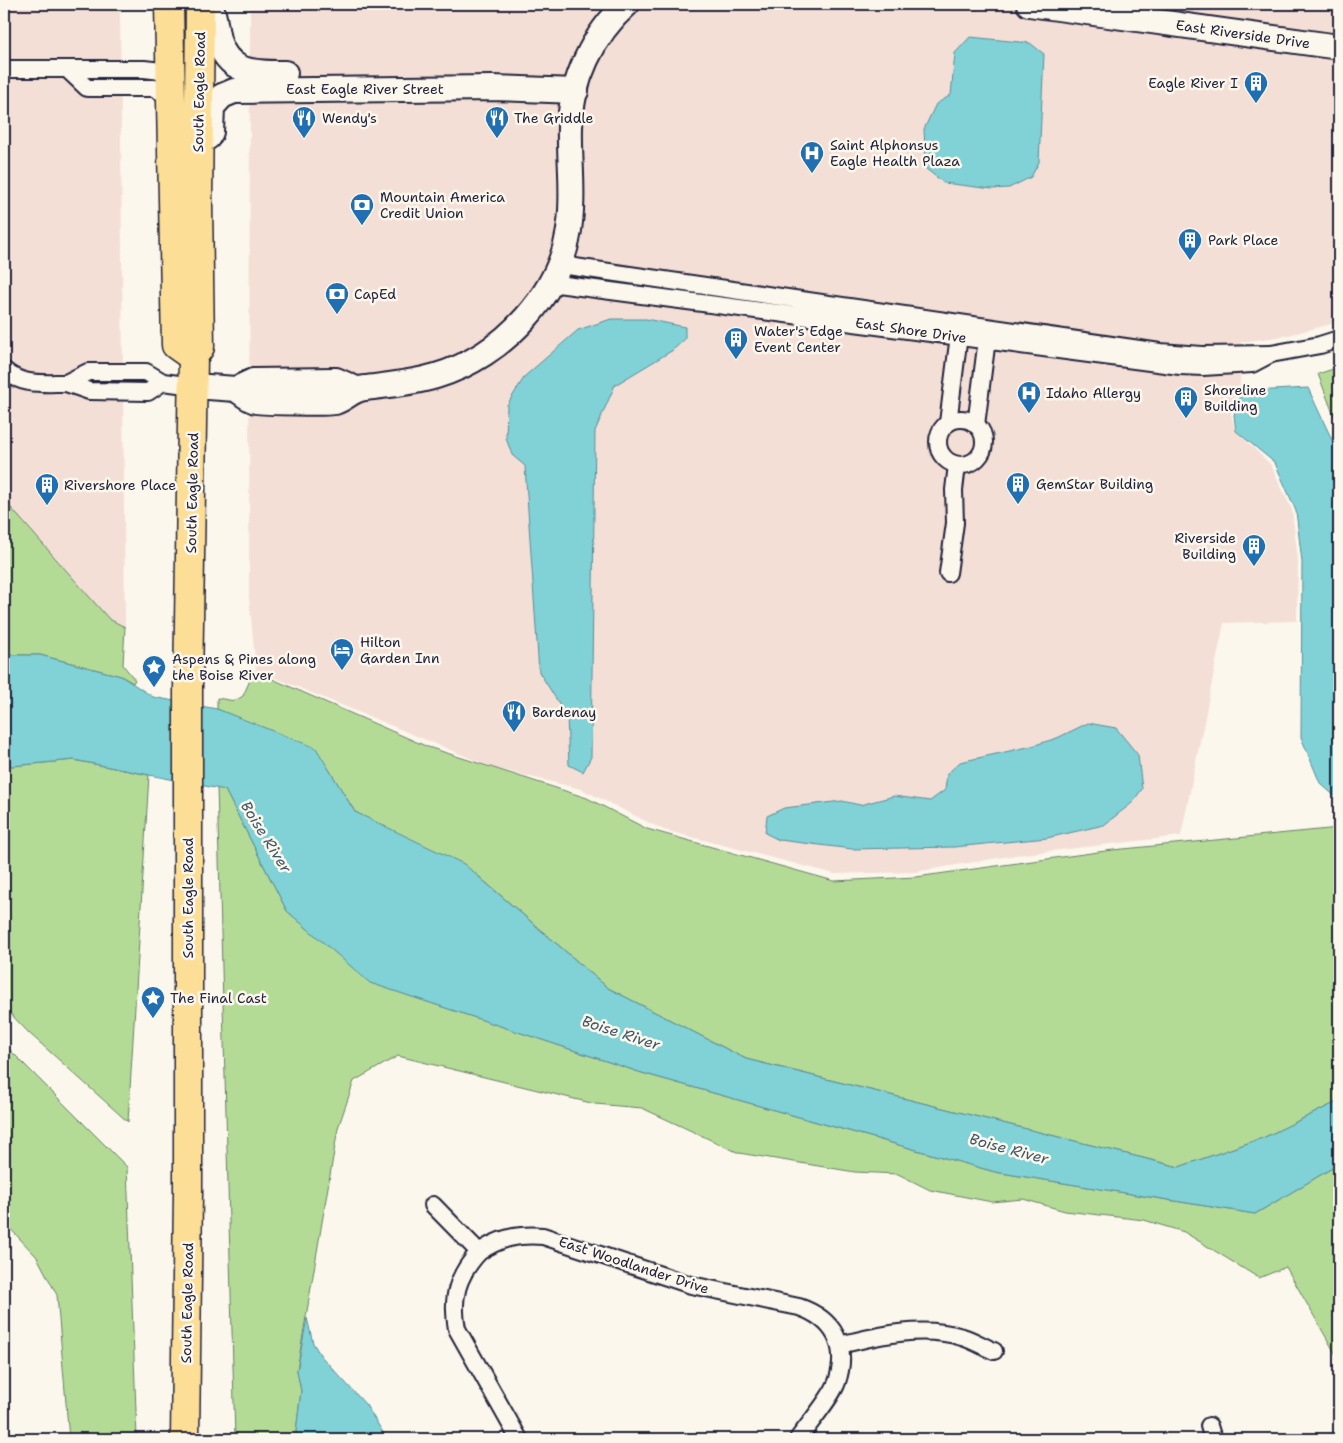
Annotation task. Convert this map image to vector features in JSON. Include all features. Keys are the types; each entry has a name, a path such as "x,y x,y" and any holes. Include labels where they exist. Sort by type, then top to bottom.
{"highway":[{"name":"South Eagle Road","path":"170,4 176,345 193,358"},
{"name":"South Eagle Road","path":"185,1439 188,1193 188,689 193,358 200,347 200,4"},
{"path":"170,72 183,87 184,122 199,161"}],"street":[{"name":"East Eagle River Street","path":"210,4 223,53 238,68 252,73 579,83"},
{"path":"4,370 13,378 22,382 66,383 88,372 146,372 163,382 194,386 236,389 253,381 336,380 356,389 410,382 435,376 475,360 504,339 518,326 555,274 570,224 570,126 579,83 596,38 614,16 627,4"},
{"name":"East Riverside Drive","path":"1029,4 1339,47"},
{"path":"4,70 144,69 170,72"},
{"path":"68,70 87,88 154,88 163,93 171,111"},
{"name":"East Eagle River Street","path":"199,161 211,132 212,106 222,96 234,91 473,88 579,83"},
{"name":"East Shore Drive","path":"555,274 988,334 1203,367 1252,364 1271,354 1320,345 1339,339"},
{"path":"948,423 962,419 976,425 983,437 982,452 972,462 957,465 945,460 938,447 939,434 948,423 959,330"},
{"path":"976,425 988,334"},
{"path":"948,573 954,523 954,490 957,465"},
{"path":"433,1206 478,1252 463,1272 455,1296 454,1312 457,1329 519,1439"},
{"name":"East Woodlander Drive","path":"478,1252 509,1236 543,1236 690,1285 800,1307 815,1312 829,1323 840,1345"},
{"path":"798,1439 837,1384 840,1369 840,1345 887,1334 927,1331 962,1337 994,1351"}],"shaded area":[{"path":"4,4 120,4 125,627 109,619 4,500"},
{"path":"250,4 1339,4 1339,322 1285,336 1241,342 1240,385 1231,414 1236,431 1271,465 1292,510 1298,560 1297,621 1224,623 1181,836 1016,855 915,872 835,874 664,830 581,789 494,768 256,670 249,597"}],"green space":[{"path":"1339,367 1339,429 1318,374"},
{"path":"4,500 109,619 125,627 123,665 135,680 133,683 121,676 40,655 4,655"},
{"path":"254,671 428,747 587,798 647,829 834,881 916,877 1113,850 1339,828 1339,1101 1265,1137 1179,1167 746,1059 608,988 477,875 355,812 328,768 243,720 217,709 217,698 235,701 243,696"},
{"path":"74,760 149,775 128,1122 29,1033 4,1007 4,764 13,766"},
{"path":"217,786 225,790 287,911 371,983 642,1073 995,1172 1255,1214 1339,1164 1339,1360 1286,1267 1259,1278 1184,1232 1144,1220 1065,1211 1023,1199 992,1202 930,1190 898,1174 855,1172 739,1153 642,1108 595,1104 398,1056 354,1081 338,1128 297,1370 301,1391 296,1432 297,1439 235,1439"},
{"path":"4,1044 127,1167 137,1439 69,1439 57,1295 37,1257 4,1222"}],"water":[{"path":"970,37 1030,43 1044,54 1039,162 1031,177 1009,188 992,189 944,183 926,169 924,129 936,104 951,95 955,53"},
{"path":"611,319 646,319 685,327 685,339 673,350 615,385 595,431 591,757 583,772 569,765 567,716 539,672 525,466 512,455 506,438 507,405 525,376 578,330"},
{"path":"1308,388 1339,455 1339,800 1320,783 1301,737 1302,562 1296,511 1275,463 1236,431 1234,415 1239,397 1255,391"},
{"name":"Boise River","path":"4,655 40,655 121,676 153,697 217,709 316,748 355,812 464,864 608,988 746,1059 1179,1167 1265,1137 1339,1101 1339,1164 1255,1214 995,1172 642,1073 370,983 287,911 225,790 74,760 12,766 4,764"},
{"path":"1088,723 1116,728 1138,755 1142,789 1132,803 1104,825 1047,838 954,847 852,849 779,840 765,833 767,816 784,808 842,801 860,805 894,796 930,801 945,790 947,774 960,762 1032,746 1057,738"},
{"path":"307,1318 313,1343 321,1356 366,1405 387,1439 297,1439 296,1432 301,1391 297,1371"}],"place":[{"name":"Eagle River I","path":"1256,104"},
{"name":"Wendy's","path":"304,139"},
{"name":"The Griddle","path":"497,139"},
{"name":"Saint Alphonsus Eagle Health Plaza","path":"812,174"},
{"name":"Mountain America Credit Union","path":"362,226"},
{"name":"Park Place","path":"1190,261"},
{"name":"CapEd","path":"337,315"},
{"name":"Water's Edge Event Center","path":"736,360"},
{"name":"Idaho Allergy","path":"1029,414"},
{"name":"Shoreline Building","path":"1186,419"},
{"name":"GemStar Building","path":"1018,505"},
{"name":"Rivershore Place","path":"47,506"},
{"name":"Riverside Building","path":"1254,567"},
{"name":"Hilton Garden Inn","path":"342,671"},
{"name":"Aspens & Pines along the Boise River","path":"154,688"},
{"name":"Bardenay","path":"514,733"},
{"name":"The Final Cast","path":"153,1019"}]}
